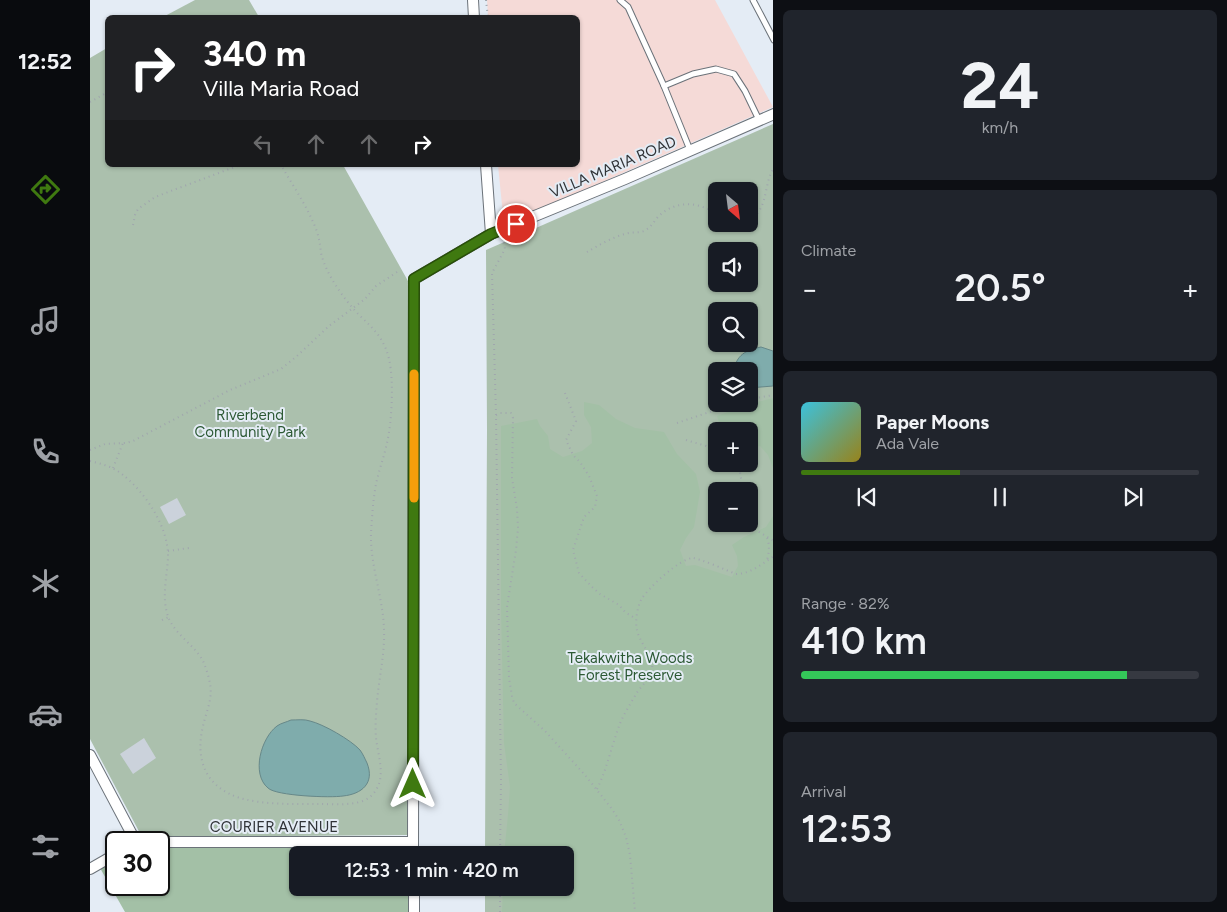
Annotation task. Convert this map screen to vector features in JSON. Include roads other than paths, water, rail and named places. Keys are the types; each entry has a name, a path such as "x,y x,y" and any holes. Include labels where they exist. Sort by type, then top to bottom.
{"street":[{"path":"473,0 474,15"},
{"name":"VILLA MARIA ROAD","path":"413,842 414,279 491,234 625,179 773,114"},
{"path":"486,167 491,234"},
{"path":"90,755 130,831"},
{"name":"COURIER AVENUE","path":"170,842 413,842"},
{"path":"413,842 413,846"},
{"path":"90,869 105,860"},
{"path":"414,896 414,912"}],"lane":[{"path":"620,0 628,7 664,86 690,151"},
{"path":"752,0 773,40"},
{"path":"664,86 693,74 716,69 734,74 760,120"}],"park label":[{"name":"Riverbend Community Park","path":"250,424"},
{"name":"Tekakwitha Woods Forest Preserve","path":"630,666"}]}
